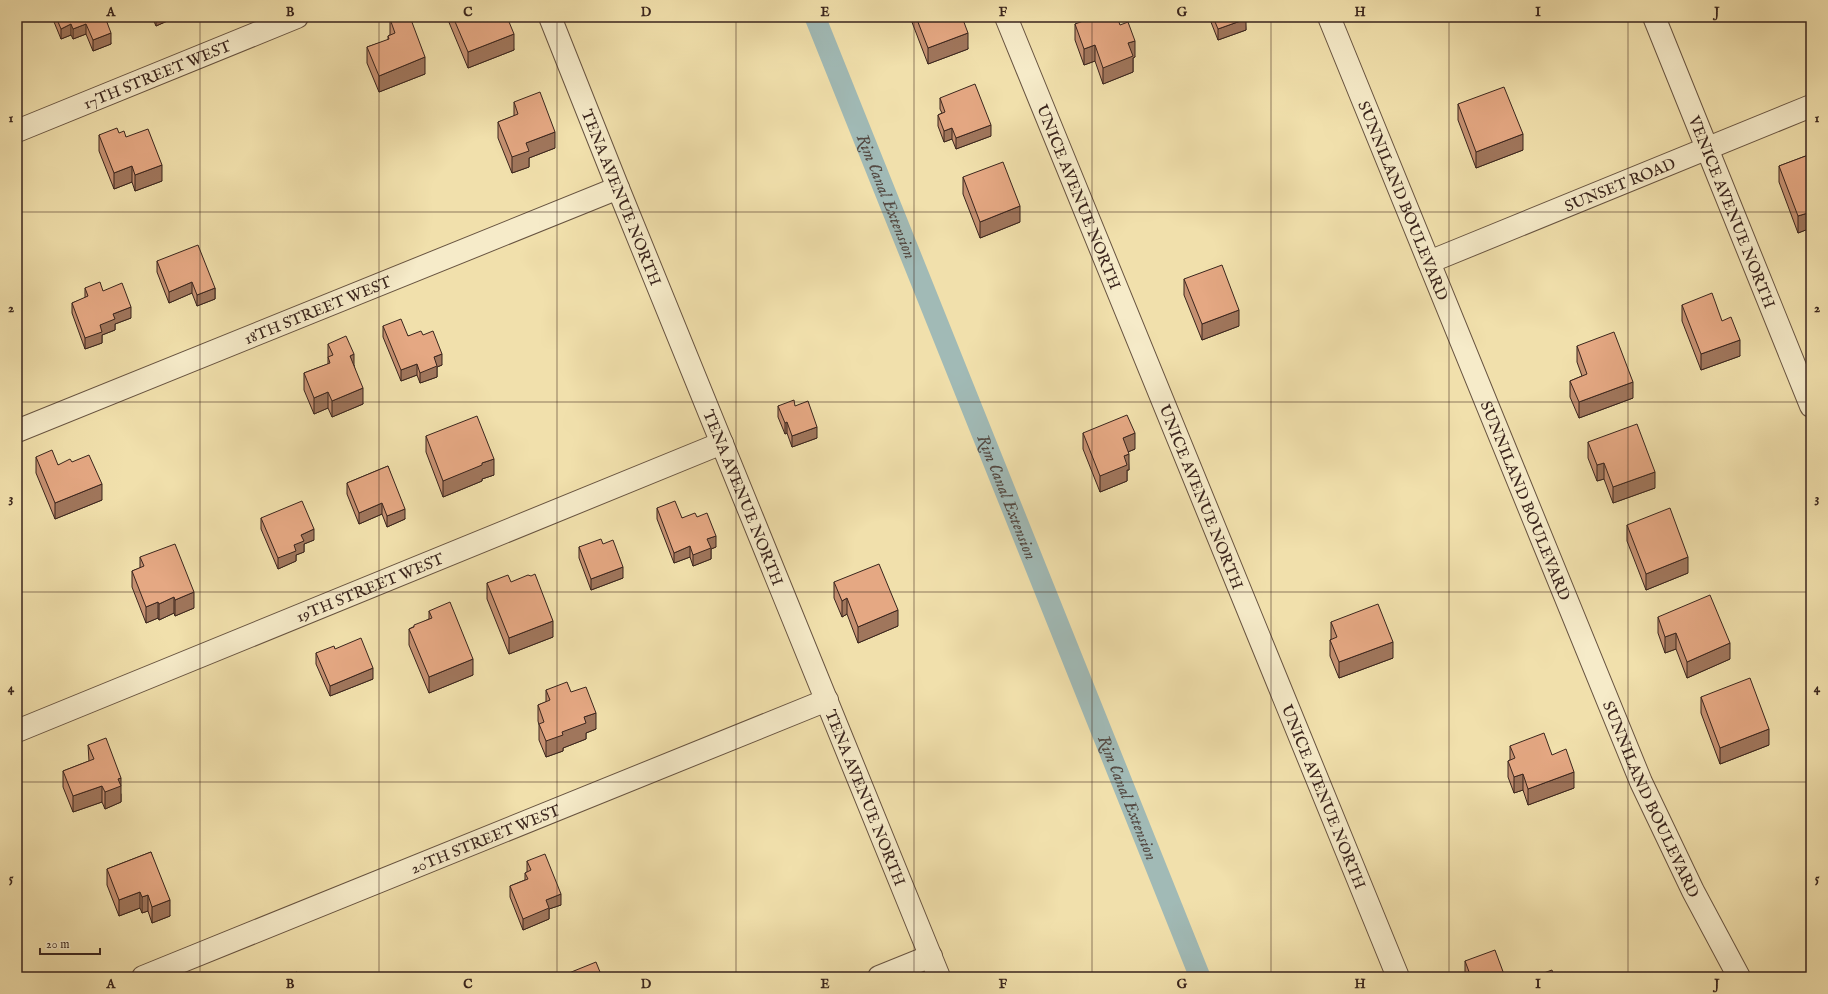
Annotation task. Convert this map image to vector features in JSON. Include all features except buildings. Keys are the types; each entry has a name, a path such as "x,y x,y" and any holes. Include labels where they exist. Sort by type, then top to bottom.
{"street":[{"name":"17TH STREET WEST","path":"17,131 297,17"},
{"name":"TENA AVENUE NORTH","path":"550,17 939,977"},
{"name":"UNICE AVENUE NORTH","path":"1006,17 1398,977"},
{"name":"SUNNILAND BOULEVARD","path":"1329,17 1641,782 1693,891 1739,977"},
{"name":"VENICE AVENUE NORTH","path":"1654,17 1811,406"},
{"name":"SUNSET ROAD","path":"1429,262 1811,106"},
{"name":"18TH STREET WEST","path":"17,432 618,188"},
{"name":"19TH STREET WEST","path":"17,731 722,443"},
{"name":"20TH STREET WEST","path":"144,977 827,700"},
{"path":"879,977 931,956"}],"waterway":[{"name":"Rim Canal Extension","path":"815,17 1200,977"}]}
